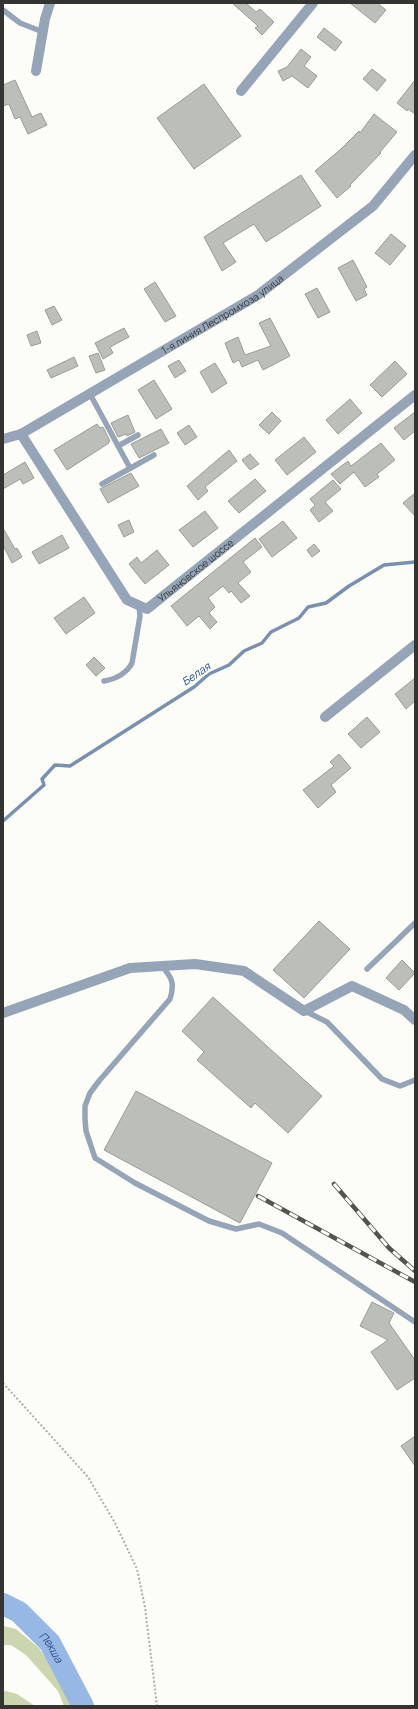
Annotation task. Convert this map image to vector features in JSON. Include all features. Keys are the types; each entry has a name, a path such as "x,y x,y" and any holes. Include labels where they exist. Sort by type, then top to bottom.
{"street":[{"path":"36,71 50,3"},
{"path":"241,91 313,3"},
{"name":"1-я линия Леспромхоза улица","path":"3,439 21,434 258,295 373,206 415,155"},
{"name":"Ульяновское шоссе","path":"139,606 147,609 415,395"},
{"path":"21,434 127,600 139,606"},
{"path":"325,717 415,644"},
{"path":"3,1013 130,968 195,964 244,971 304,1011 352,986 404,1010 415,1020"}],"lane":[{"path":"3,10 20,23 43,32"},
{"path":"90,394 130,468"},
{"path":"118,446 138,435"},
{"path":"102,484 154,455"},
{"path":"104,681 113,680 121,676 130,668 140,616 139,606"},
{"path":"367,969 415,923"},
{"path":"162,966 171,977 173,987 170,999 90,1093 86,1106 86,1131 95,1158 135,1183 209,1221 236,1229 259,1224 282,1233 415,1322"},
{"path":"304,1011 327,1022 382,1079 400,1086 415,1080"}],"path":[{"path":"3,1382 88,1477 115,1523 137,1569 145,1607 157,1706"}],"green space":[{"path":"3,1626 16,1629 39,1648 61,1680 75,1706 64,1706 58,1691 26,1655 11,1645 3,1645"},
{"path":"6,1691 17,1694 35,1706 3,1706 3,1692"}],"building":[{"path":"232,3 246,3 256,12 260,9 274,22 262,35 255,28 258,26"},
{"path":"350,3 377,3 386,10 375,23"},
{"path":"324,28 342,42 335,51 317,37"},
{"path":"301,49 311,57 304,66 317,76 308,88 292,76 283,81 278,71 287,67"},
{"path":"372,69 386,80 377,91 363,79"},
{"path":"15,80 32,117 41,113 47,125 28,134 20,117 15,119 9,104 3,106 3,85"},
{"path":"415,80 415,114 408,109 407,111 397,103"},
{"path":"204,84 241,136 194,169 157,118"},
{"path":"374,114 397,132 380,152 381,153 350,185 351,186 337,198 315,171 341,149 359,131 360,133"},
{"path":"301,175 321,206 266,242 254,224 223,243 236,262 222,271 204,237"},
{"path":"391,234 406,246 390,265 375,253"},
{"path":"353,260 367,287 364,289 367,295 356,301 338,268"},
{"path":"155,282 176,316 165,322 144,289"},
{"path":"317,288 330,312 318,318 305,294"},
{"path":"54,306 62,320 52,325 45,310"},
{"path":"270,318 290,356 263,370 258,360 242,367 239,360 233,363 225,343 238,337 245,355 271,346 259,323"},
{"path":"124,328 129,337 110,347 113,353 103,359 95,343"},
{"path":"37,331 41,343 31,346 27,335"},
{"path":"98,353 105,370 96,373 89,356"},
{"path":"74,357 78,366 51,378 47,370"},
{"path":"179,360 186,371 175,378 168,366"},
{"path":"395,361 407,374 382,397 370,385"},
{"path":"215,363 227,383 212,393 200,372"},
{"path":"154,380 172,409 156,419 138,390"},
{"path":"350,399 362,413 338,434 326,420"},
{"path":"272,412 281,421 269,434 259,425"},
{"path":"415,412 415,431 404,440 394,428"},
{"path":"128,415 135,432 127,436 126,434 118,437 111,423"},
{"path":"97,424 100,428 103,427 110,441 108,442 109,443 67,470 54,450"},
{"path":"189,425 197,437 185,445 177,433"},
{"path":"161,429 169,443 139,458 131,444"},
{"path":"304,437 316,452 287,475 275,460"},
{"path":"381,443 395,460 377,474 379,477 365,487 354,472 340,484 331,474 348,461 351,466"},
{"path":"229,450 237,461 205,487 208,491 198,500 187,486"},
{"path":"250,454 259,464 250,470 242,460"},
{"path":"25,462 34,478 23,484 20,479 3,489 3,475"},
{"path":"131,473 139,486 108,503 100,489"},
{"path":"255,479 266,491 239,513 228,501"},
{"path":"333,480 341,489 325,502 333,511 319,522 310,510 315,505 310,499"},
{"path":"415,493 415,516 403,503"},
{"path":"205,511 218,528 193,547 179,530"},
{"path":"129,520 134,532 124,537 118,525"},
{"path":"283,521 297,538 272,557 259,539"},
{"path":"3,528 15,549 17,548 22,557 12,563 3,545"},
{"path":"62,535 69,548 39,564 32,552"},
{"path":"255,538 262,547 243,562 251,572 238,583 250,596 241,603 231,591 229,593 223,586 208,598 215,607 209,613 217,622 210,629 199,616 187,626 171,606"},
{"path":"314,544 320,551 312,557 307,550"},
{"path":"157,550 169,565 145,584 129,564 137,557 141,563"},
{"path":"84,597 95,613 66,634 54,618"},
{"path":"94,657 105,668 96,676 86,665"},
{"path":"415,678 415,701 406,709 395,694"},
{"path":"367,717 380,732 361,748 348,734"},
{"path":"339,754 351,768 331,785 336,792 318,808 303,790 334,766 330,762"},
{"path":"319,921 350,949 304,998 273,970"},
{"path":"402,960 415,973 399,990 386,978"},
{"path":"213,997 322,1096 288,1133 255,1103 251,1108 197,1060 204,1052 182,1031"},
{"path":"136,1091 272,1163 240,1223 104,1150"},
{"path":"372,1302 394,1313 389,1323 415,1360 415,1378 397,1390 371,1352 388,1340 360,1326"},
{"path":"415,1436 415,1466 401,1446"}],"waterway":[{"name":"Белая","path":"3,821 44,785 42,779 55,765 70,766 194,687 209,674 229,665 244,651 262,643 271,632 299,618 308,607 326,603 349,586 384,565 415,562"},
{"name":"Пекша","path":"3,1604 19,1612 50,1643 83,1706"}],"railway":[{"path":"334,1184 389,1248 415,1271"},
{"path":"258,1196 415,1282"}]}
